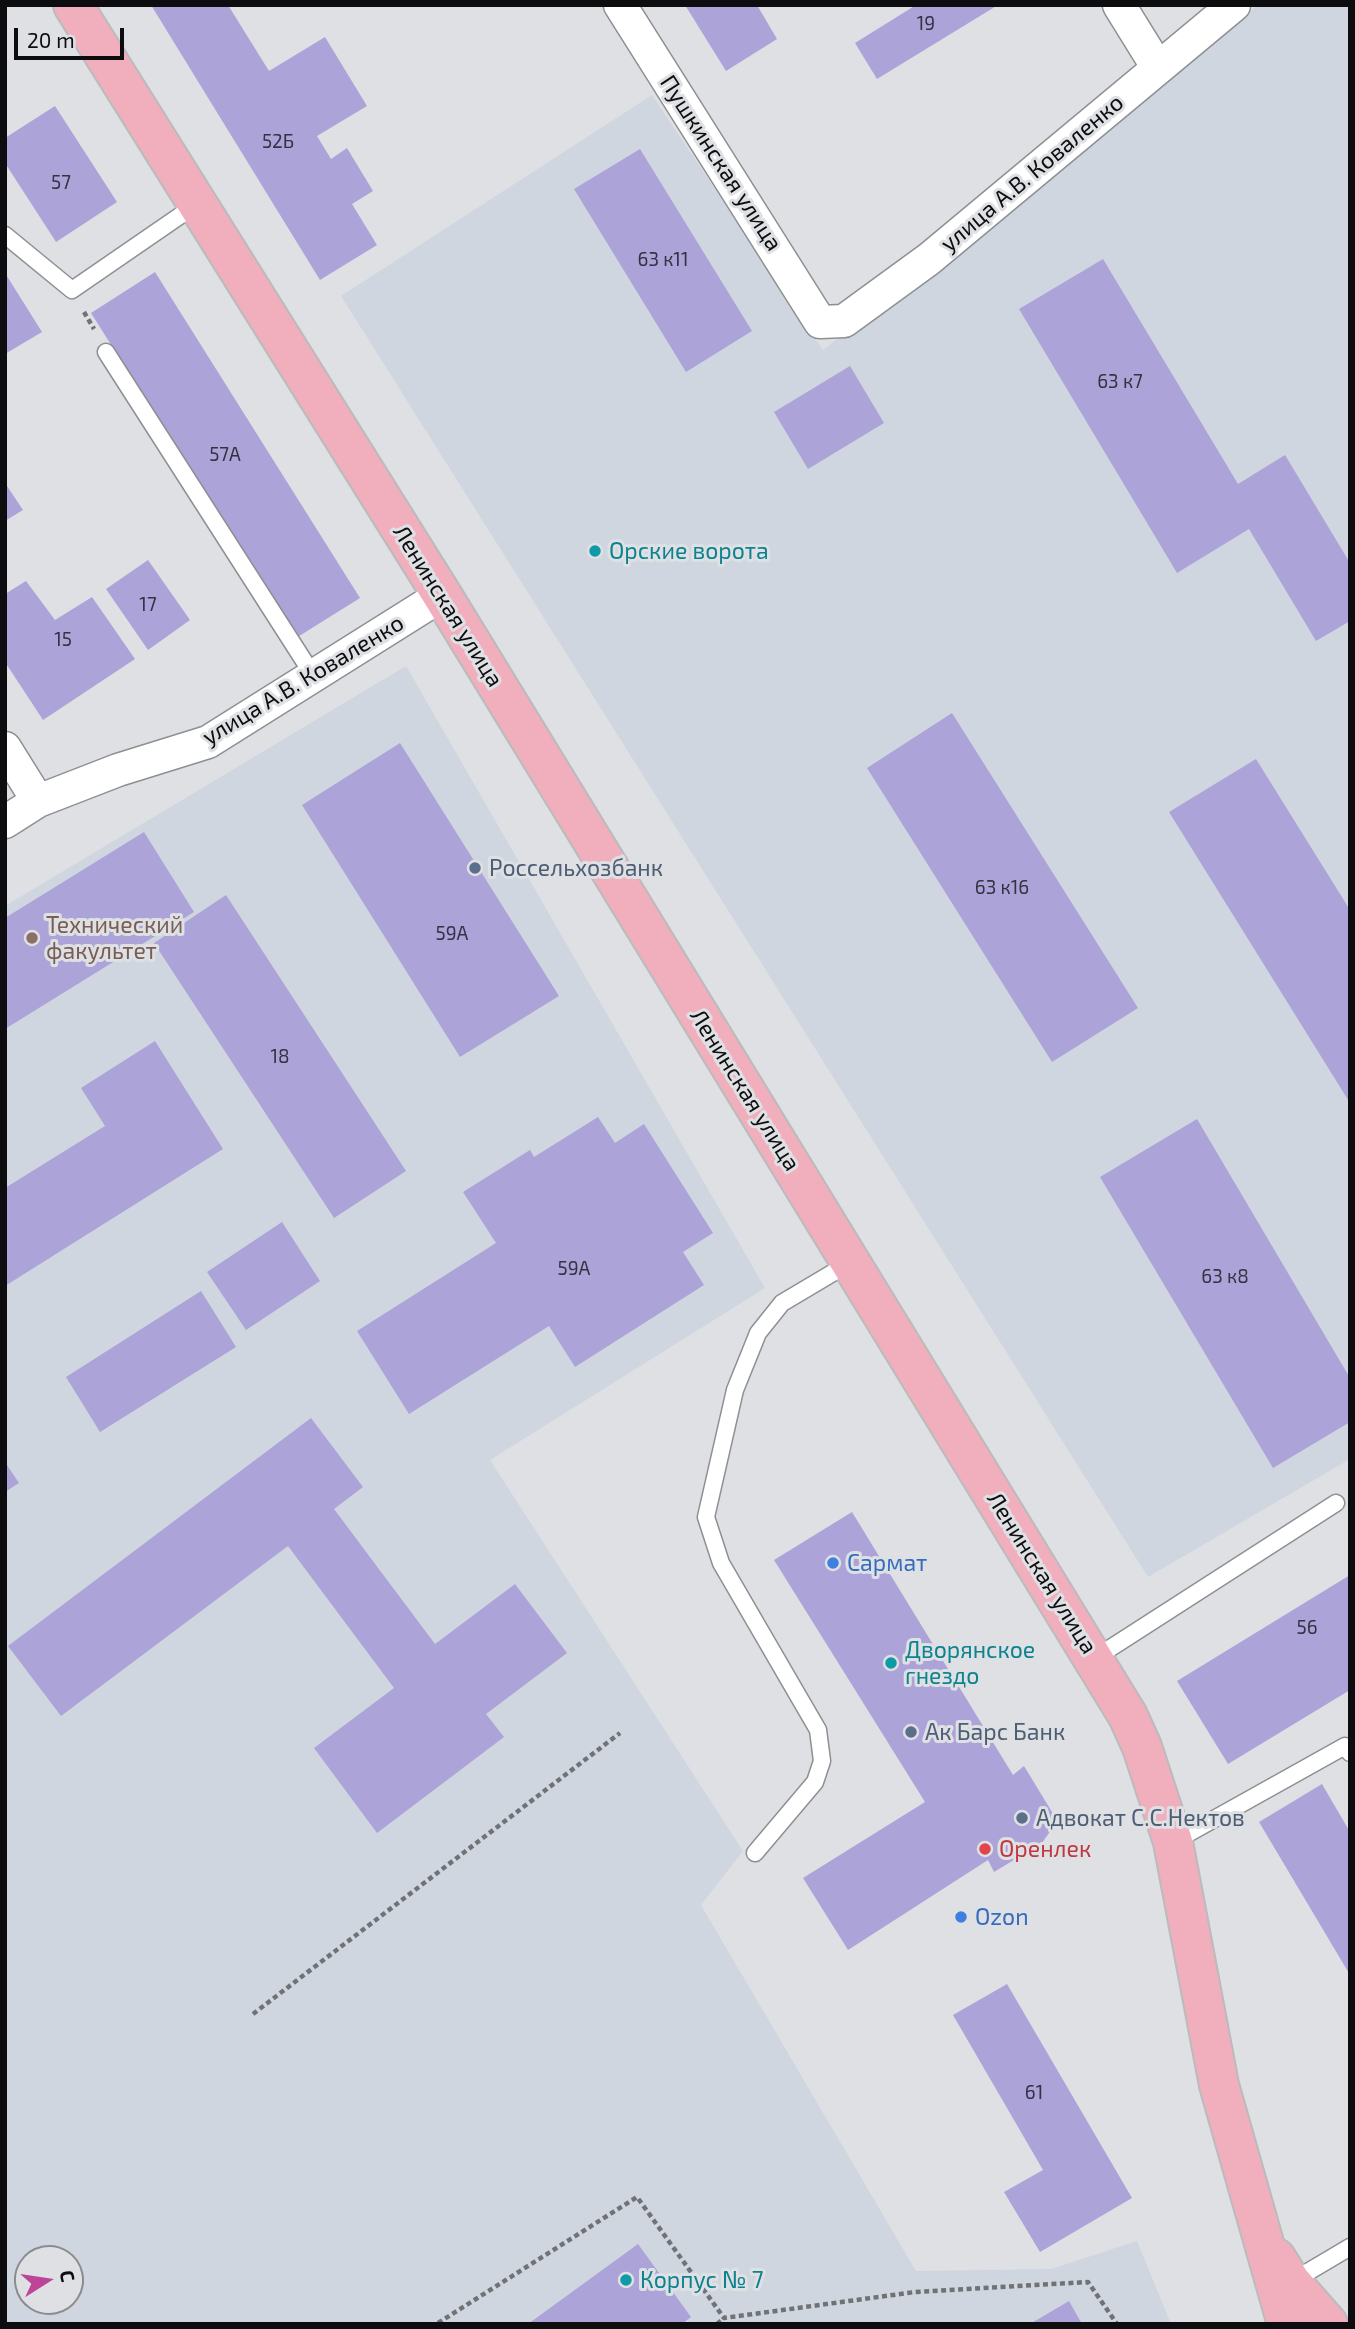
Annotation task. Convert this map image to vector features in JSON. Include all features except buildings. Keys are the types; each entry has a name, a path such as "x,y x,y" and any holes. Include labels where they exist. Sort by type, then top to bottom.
{"main road":[{"name":"Ленинская улица","path":"74,5 442,595 1095,1658 1142,1747 1173,1842 1219,2085 1287,2324"},
{"name":"Ленинская улица","path":"1264,2238 1291,2282 1328,2324"}],"street":[{"name":"Пушкинская улица","path":"620,5 820,321"},
{"path":"1119,5 1158,68"},
{"name":"улица А.В. Коваленко","path":"820,321 844,321 929,259 1234,5"},
{"name":"улица А.В. Коваленко","path":"5,821 38,802 118,770 208,742 442,595"},
{"path":"5,748 38,802"}],"lane":[{"path":"5,235 72,290 199,202"},
{"path":"107,352 313,675"},
{"path":"755,1853 815,1782 822,1761 818,1731 721,1563 706,1517 735,1390 758,1333 782,1303 851,1262"},
{"path":"1095,1658 1336,1503"},
{"path":"1173,1842 1346,1746 1350,1753"},
{"path":"1291,2282 1350,2247"}],"path":[{"path":"72,290 107,352"},
{"path":"253,2014 620,1733"},
{"path":"439,2323 637,2197 724,2318"},
{"path":"717,2324 724,2318 915,2292 1088,2283 1117,2324"}],"shaded area":[{"path":"1258,5 1350,5 1350,1459 1148,1577 341,296 652,95 823,350"},
{"path":"406,666 765,1288 490,1460 743,1851 701,1905 916,2271 1051,2269 1137,2241 1171,2324 5,2324 5,906"}],"place":[{"name":"Орские ворота","path":"595,551"},
{"name":"Россельхозбанк","path":"475,868"},
{"name":"Технический факультет","path":"32,938"},
{"name":"Сармат","path":"833,1563"},
{"name":"Дворянское гнездо","path":"891,1663"},
{"name":"Ак Барс Банк","path":"911,1732"},
{"name":"Адвокат С.С.Нектов","path":"1022,1818"},
{"name":"Оренлек","path":"985,1849"},
{"name":"Ozon","path":"961,1917"},
{"name":"Корпус № 7","path":"626,2280"}]}
